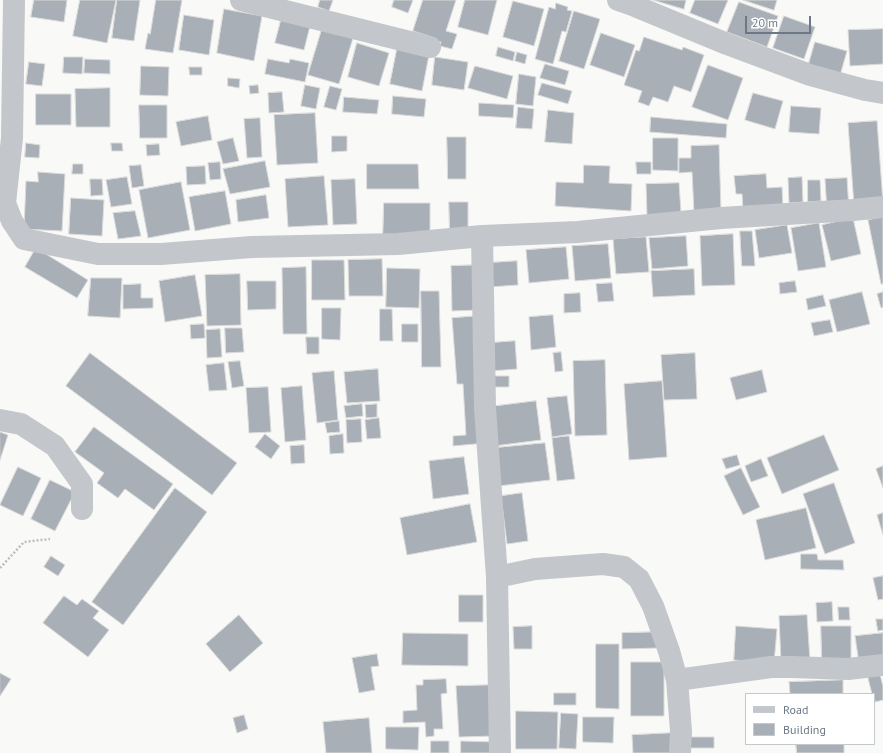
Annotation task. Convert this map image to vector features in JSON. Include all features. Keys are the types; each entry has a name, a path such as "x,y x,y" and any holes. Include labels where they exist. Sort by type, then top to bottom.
{"street":[{"path":"14,0 12,138 5,203 12,221 24,239 98,254 161,254 252,247 398,244 482,236 578,232 721,218 853,210 883,206"},
{"path":"241,0 430,46"},
{"path":"618,0 727,44 810,75 865,90 883,93"},
{"path":"482,236 485,408 497,577 500,753"},
{"path":"0,420 21,424 55,446 82,484 82,508"},
{"path":"497,577 535,569 603,564 624,567 639,580 653,606 678,680 681,731 680,753"},
{"path":"678,680 771,667 848,669 883,665"}],"path":[{"path":"0,568 24,542 50,539"}],"building":[{"path":"34,0 67,0 64,22 31,17"},
{"path":"80,0 116,0 107,43 73,36"},
{"path":"117,0 140,0 134,41 112,38"},
{"path":"156,0 182,0 173,53 145,49 148,33 150,34"},
{"path":"320,0 333,0 329,11 318,7"},
{"path":"394,0 413,0 408,13 392,7"},
{"path":"423,0 456,0 446,31 457,34 452,49 440,46 441,42 428,39 429,36 413,31"},
{"path":"465,0 497,0 488,35 458,27"},
{"path":"653,0 686,0 684,9"},
{"path":"695,0 728,0 718,24 690,13"},
{"path":"743,0 777,0 774,10"},
{"path":"513,1 544,9 534,46 503,37"},
{"path":"739,2 778,16 767,47 727,32"},
{"path":"556,3 568,7 567,10 572,11 566,32 562,31 553,64 535,59 549,7 555,9"},
{"path":"224,9 262,16 254,61 217,53"},
{"path":"574,11 600,19 584,69 559,61"},
{"path":"184,15 214,20 209,55 179,50"},
{"path":"784,16 815,27 804,59 773,48"},
{"path":"281,20 310,26 304,50 275,43"},
{"path":"322,29 353,38 339,84 308,75"},
{"path":"883,29 883,64 850,66 848,30"},
{"path":"601,33 635,45 624,77 590,65"},
{"path":"644,37 682,50 683,47 704,55 691,92 674,86 668,102 653,97 649,106 638,102 642,91 624,85 636,50 639,51"},
{"path":"815,42 847,51 839,79 807,70"},
{"path":"357,43 389,53 379,86 348,77"},
{"path":"498,47 515,52 513,61 496,56"},
{"path":"397,49 429,55 422,91 390,84"},
{"path":"517,52 527,55 525,64 515,61"},
{"path":"64,57 83,57 82,74 63,73"},
{"path":"435,57 468,62 464,90 432,85"},
{"path":"85,59 110,60 110,74 84,73"},
{"path":"268,59 289,63 290,59 309,63 305,82 265,74"},
{"path":"29,62 45,64 42,86 26,84"},
{"path":"545,64 569,71 565,85 540,78"},
{"path":"708,65 743,78 728,120 692,107"},
{"path":"141,66 169,67 168,96 140,95"},
{"path":"475,66 513,76 507,99 468,88"},
{"path":"189,67 202,67 202,75 190,75"},
{"path":"519,74 536,77 533,106 516,104"},
{"path":"228,78 240,79 239,88 228,86"},
{"path":"542,83 572,91 568,104 538,95"},
{"path":"258,85 259,93 250,94 249,86"},
{"path":"305,85 320,88 316,109 301,106"},
{"path":"330,86 342,89 336,110 324,107"},
{"path":"110,88 110,127 76,127 75,89"},
{"path":"282,92 284,112 269,113 268,93"},
{"path":"753,93 783,101 775,129 745,120"},
{"path":"36,94 71,94 71,125 36,125"},
{"path":"393,96 426,99 424,117 392,114"},
{"path":"344,97 379,100 377,114 343,112"},
{"path":"479,103 514,105 513,118 479,116"},
{"path":"139,105 167,105 167,138 140,138"},
{"path":"791,106 821,108 819,134 789,132"},
{"path":"518,107 534,109 532,129 516,128"},
{"path":"548,110 574,113 572,144 545,142"},
{"path":"315,113 318,163 277,165 274,115"},
{"path":"208,116 212,140 181,146 176,122"},
{"path":"651,117 727,124 726,138 650,132"},
{"path":"260,118 262,157 247,158 244,119"},
{"path":"877,121 883,203 854,205 848,123"},
{"path":"332,136 347,136 347,151 332,152"},
{"path":"447,137 466,137 466,179 448,179"},
{"path":"233,138 239,161 223,164 217,142"},
{"path":"653,138 678,138 678,171 653,170"},
{"path":"26,143 40,145 39,158 25,157"},
{"path":"111,143 122,143 123,151 112,151"},
{"path":"159,144 160,155 147,156 146,145"},
{"path":"719,145 721,211 694,212 692,172 679,173 679,158 691,158 691,146"},
{"path":"265,161 270,187 230,194 223,169"},
{"path":"220,162 221,179 210,180 208,163"},
{"path":"636,162 651,162 651,174 637,174"},
{"path":"73,164 83,164 83,174 72,174"},
{"path":"367,164 418,164 419,189 367,189"},
{"path":"141,165 144,186 132,188 129,166"},
{"path":"584,165 610,166 609,183 632,184 631,211 555,206 556,182 583,183"},
{"path":"205,166 206,184 187,185 186,167"},
{"path":"38,172 65,174 62,231 24,229 26,181 38,182"},
{"path":"766,174 767,188 782,187 783,208 743,210 742,194 736,194 734,176"},
{"path":"324,176 328,225 288,227 285,179"},
{"path":"127,177 132,204 111,207 106,180"},
{"path":"802,177 803,202 789,203 788,178"},
{"path":"847,178 849,210 827,211 825,179"},
{"path":"90,179 102,179 103,195 91,196"},
{"path":"355,179 357,224 333,225 331,180"},
{"path":"808,180 820,180 821,201 808,202"},
{"path":"181,182 190,230 148,238 139,190"},
{"path":"679,183 681,213 647,215 646,184"},
{"path":"225,191 231,224 195,231 189,197"},
{"path":"266,195 269,218 238,222 236,200"},
{"path":"71,198 104,200 102,236 69,234"},
{"path":"449,202 468,202 468,234 450,234"},
{"path":"384,203 430,203 430,235 383,235"},
{"path":"135,211 141,236 118,239 113,213"},
{"path":"883,217 883,284 881,284 868,220"},
{"path":"853,218 861,254 831,261 822,225"},
{"path":"819,223 826,267 798,271 791,228"},
{"path":"787,225 792,253 759,258 755,230"},
{"path":"740,231 752,231 755,266 742,266"},
{"path":"733,234 735,285 702,286 700,236"},
{"path":"686,236 688,266 652,269 649,238"},
{"path":"646,237 649,272 616,274 613,239"},
{"path":"608,244 611,278 575,281 572,246"},
{"path":"566,247 569,279 529,283 526,250"},
{"path":"36,248 88,280 77,298 25,267"},
{"path":"382,259 383,296 349,296 348,260"},
{"path":"312,260 344,260 345,300 312,300"},
{"path":"517,261 518,285 489,287 487,263"},
{"path":"478,265 479,310 452,311 451,266"},
{"path":"306,267 307,334 283,334 282,268"},
{"path":"387,268 420,269 419,308 386,307"},
{"path":"694,269 695,295 653,297 651,271"},
{"path":"240,274 241,325 207,326 205,275"},
{"path":"195,275 202,316 165,322 159,281"},
{"path":"91,278 122,278 120,318 88,316"},
{"path":"247,281 276,281 276,309 248,310"},
{"path":"795,281 797,292 780,294 779,283"},
{"path":"612,283 614,301 598,302 596,284"},
{"path":"141,284 141,298 153,298 153,308 123,309 123,285"},
{"path":"421,291 439,291 441,367 422,367"},
{"path":"862,292 870,324 837,332 829,300"},
{"path":"883,292 883,307 881,308 877,294"},
{"path":"580,293 581,312 564,313 564,294"},
{"path":"823,295 826,306 808,310 806,299"},
{"path":"322,308 341,308 340,340 322,339"},
{"path":"380,309 392,309 393,341 380,341"},
{"path":"553,315 556,347 531,350 529,317"},
{"path":"478,316 486,443 453,446 453,436 466,435 463,384 457,384 452,318"},
{"path":"830,320 833,332 814,336 811,323"},
{"path":"204,324 205,338 191,339 190,325"},
{"path":"402,324 418,324 418,342 402,342"},
{"path":"225,328 242,328 244,352 226,353"},
{"path":"220,329 222,357 207,358 206,330"},
{"path":"306,337 319,337 319,354 307,354"},
{"path":"515,341 517,369 491,371 489,343"},
{"path":"561,352 563,371 555,372 553,353"},
{"path":"90,353 237,463 212,495 66,386"},
{"path":"695,353 697,399 664,400 661,355"},
{"path":"605,360 607,435 575,436 573,361"},
{"path":"240,361 244,386 232,388 228,362"},
{"path":"224,363 227,390 209,391 206,365"},
{"path":"378,369 380,401 347,403 344,372"},
{"path":"762,370 767,392 736,400 730,378"},
{"path":"334,371 338,420 317,423 312,373"},
{"path":"493,376 509,376 509,387 494,387"},
{"path":"662,381 667,457 629,460 624,384"},
{"path":"302,386 306,440 285,442 281,388"},
{"path":"268,387 271,432 249,433 246,388"},
{"path":"567,396 572,434 552,437 547,398"},
{"path":"536,401 541,440 494,446 488,407"},
{"path":"362,404 363,416 346,418 344,406"},
{"path":"377,404 377,417 366,418 365,405"},
{"path":"379,418 381,438 367,439 365,420"},
{"path":"361,419 362,442 347,443 346,420"},
{"path":"339,421 340,432 327,433 325,423"},
{"path":"94,427 173,484 154,510 125,489 118,498 97,483 104,473 75,452"},
{"path":"0,432 8,435 0,460"},
{"path":"265,434 280,446 271,459 255,447"},
{"path":"343,434 344,453 330,454 329,436"},
{"path":"824,435 839,470 782,494 767,458"},
{"path":"569,436 575,479 557,481 552,438"},
{"path":"545,443 550,480 498,486 494,448"},
{"path":"304,445 305,463 291,464 290,446"},
{"path":"737,455 740,465 726,469 722,459"},
{"path":"464,457 469,494 433,499 429,461"},
{"path":"761,459 768,476 751,482 745,466"},
{"path":"883,466 883,488 876,469"},
{"path":"18,467 41,478 23,516 0,505"},
{"path":"741,468 760,507 743,515 724,476"},
{"path":"50,480 75,492 55,531 31,519"},
{"path":"834,483 855,543 825,554 803,494"},
{"path":"175,488 207,512 123,625 92,602"},
{"path":"522,493 528,541 507,544 501,496"},
{"path":"470,504 477,542 407,555 400,518"},
{"path":"806,508 816,548 765,560 756,520"},
{"path":"883,513 883,535 877,515"},
{"path":"801,554 817,554 818,560 843,560 844,570 801,569"},
{"path":"51,556 65,565 58,576 44,567"},
{"path":"883,576 883,599 878,600 873,578"},
{"path":"459,595 483,595 483,622 459,622"},
{"path":"64,596 77,605 82,599 99,611 93,618 109,630 88,657 43,623"},
{"path":"832,602 833,621 817,622 816,603"},
{"path":"838,607 849,607 850,620 839,620"},
{"path":"239,615 263,643 230,672 206,644"},
{"path":"807,615 810,661 781,662 779,616"},
{"path":"876,619 883,619 883,630 878,631"},
{"path":"532,626 532,649 514,649 513,627"},
{"path":"736,626 777,629 774,663 734,660"},
{"path":"821,626 851,626 851,663 822,663"},
{"path":"657,632 657,648 622,649 622,633"},
{"path":"403,633 468,634 468,666 402,665"},
{"path":"883,633 883,660 859,663 855,636"},
{"path":"596,644 619,644 619,709 596,708"},
{"path":"377,654 379,666 371,667 375,690 359,693 352,658"},
{"path":"631,662 664,662 664,716 631,716"},
{"path":"879,671 883,686 883,700 875,702 875,693 872,693 867,674"},
{"path":"0,673 11,679 0,696"},
{"path":"446,679 447,693 441,694 443,729 434,729 434,736 426,737 425,722 403,723 403,711 417,710 416,685 423,685 423,680"},
{"path":"843,680 843,693 790,693 789,682"},
{"path":"492,685 494,736 459,737 456,686"},
{"path":"554,693 576,693 576,705 554,705"},
{"path":"516,711 558,712 557,749 516,749"},
{"path":"561,713 578,714 576,749 559,748"},
{"path":"244,715 248,729 237,733 233,718"},
{"path":"583,717 614,717 613,743 583,742"},
{"path":"369,718 372,753 326,753 323,722"},
{"path":"386,727 419,727 418,750 386,749"},
{"path":"672,733 673,753 633,753 632,735"},
{"path":"688,737 714,737 714,748 688,748"},
{"path":"431,741 449,741 449,753 431,753"},
{"path":"461,741 497,742 497,753 461,753"},
{"path":"796,745 844,745 844,753 797,753"}]}
